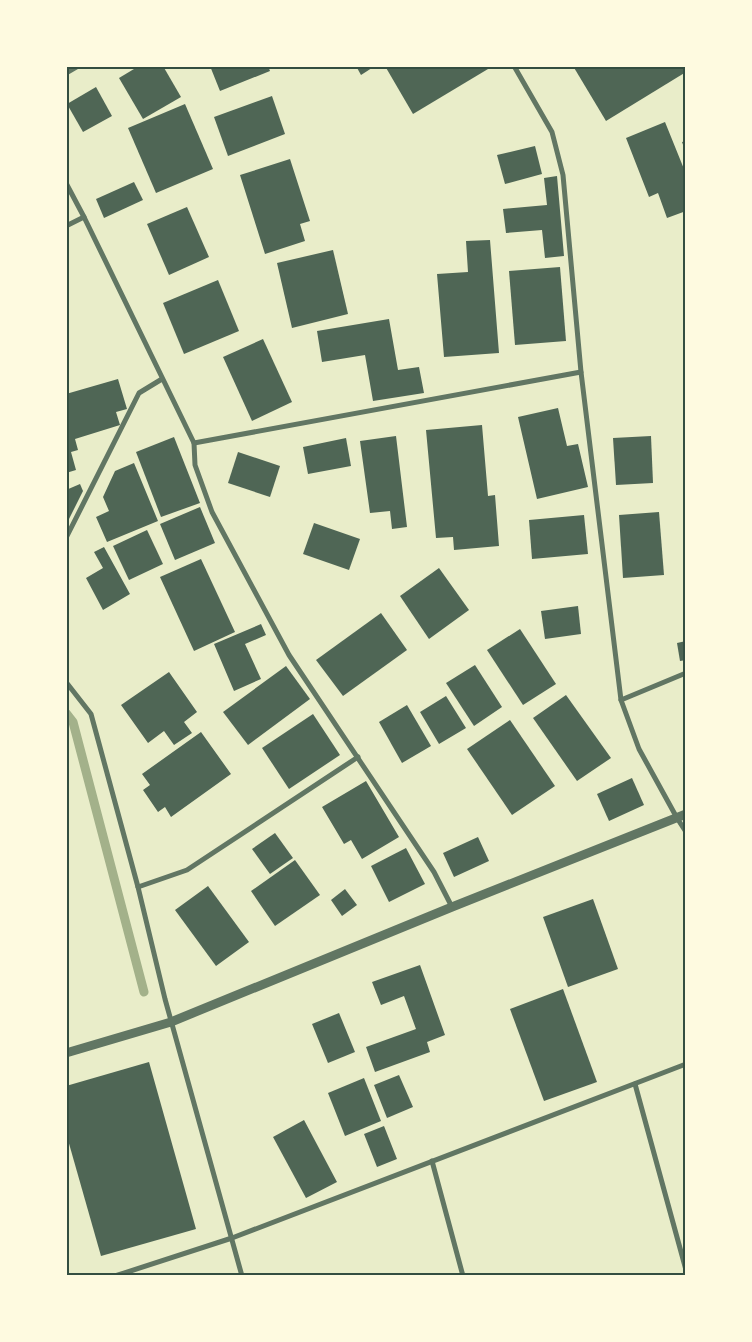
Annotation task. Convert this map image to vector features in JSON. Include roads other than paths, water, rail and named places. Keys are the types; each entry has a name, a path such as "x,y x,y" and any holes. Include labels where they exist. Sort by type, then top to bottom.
{"street":[{"path":"66,73 78,66"},
{"path":"514,66 552,132 563,175 581,372 621,700 639,749 686,832"},
{"path":"66,183 194,443 195,465 212,512 289,655 434,872 452,906"},
{"path":"66,226 84,217"},
{"path":"194,443 581,372"},
{"path":"66,538 139,393 162,378"},
{"path":"621,700 686,673"},
{"path":"66,682 91,714 138,887 171,1022 242,1276"},
{"path":"138,887 187,870 358,757"},
{"path":"66,1053 171,1022 452,906 686,814"},
{"path":"115,1276 232,1238 686,1064"},
{"path":"635,1084 686,1270"},
{"path":"432,1161 463,1276"}],"waterway":[{"path":"66,713 73,722 144,992"}]}
